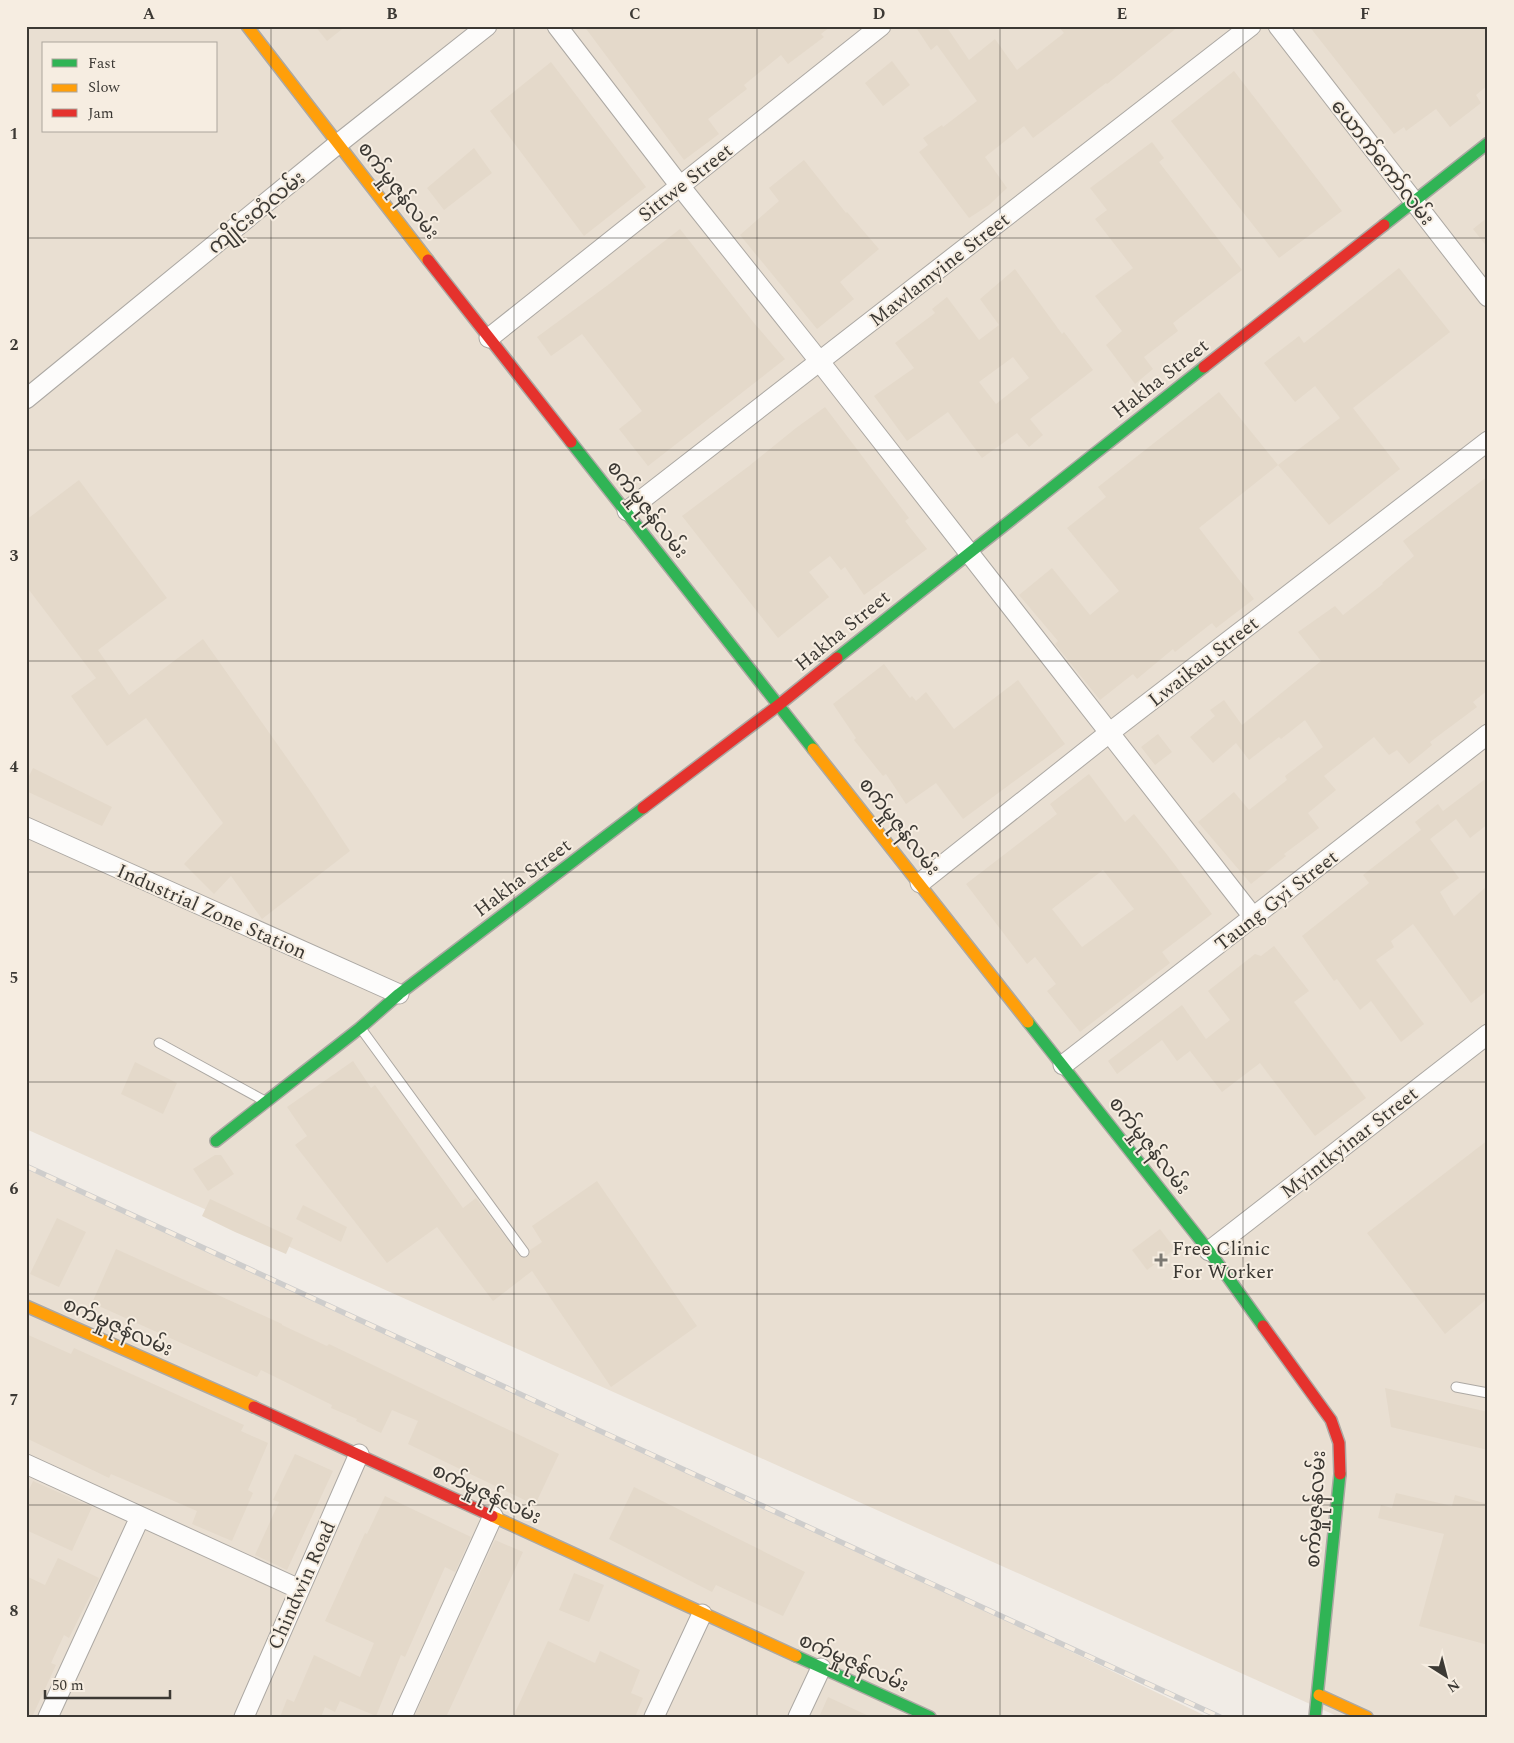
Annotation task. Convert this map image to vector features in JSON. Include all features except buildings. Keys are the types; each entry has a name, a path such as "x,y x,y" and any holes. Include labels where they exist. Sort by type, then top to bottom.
{"street":[{"name":"စက်မှုဇုန်လမ်း","path":"247,26 489,338 780,704 1209,1251 1330,1420 1339,1443 1340,1473 1316,1717"},
{"name":"ကျိုင်းတုံလမ်း","path":"26,399 487,26"},
{"path":"557,26 680,186 820,362 1254,918"},
{"name":"Sittwe Street","path":"489,338 881,26"},
{"name":"Mawlamyine Street","path":"627,511 1251,26"},
{"name":"ယောက်ကော်လမ်း","path":"1278,26 1488,297"},
{"name":"Hakha Street","path":"216,1140 360,1028 399,994 780,704 968,552 1488,143"},
{"name":"Lwaikau Street","path":"920,883 1109,733 1488,441"},
{"name":"Taung Gyi Street","path":"1063,1065 1488,734"},
{"name":"Industrial Zone Station","path":"26,827 399,994"},
{"name":"Myintkyinar Street","path":"1209,1251 1488,1034"},
{"name":"စက်မှုဇုန်လမ်း","path":"26,1306 359,1454 702,1614 930,1717"},
{"name":"Chindwin Road","path":"244,1717 359,1454"},
{"path":"26,1464 299,1589"},
{"path":"48,1717 140,1516"},
{"path":"402,1717 493,1516"},
{"path":"654,1717 702,1614"},
{"path":"798,1717 821,1668"},
{"path":"1319,1695 1367,1717"}],"lane":[{"path":"360,1028 524,1252"},
{"path":"160,1043 266,1102"},
{"path":"1456,1387 1488,1393"}],"shaded area":[{"path":"26,26 1488,26 1488,1717 1339,1717 26,1129"},
{"path":"26,1166 863,1552 1208,1717 26,1717"}],"railway":[{"path":"26,1166 1220,1717"}],"traffic: fast":[{"path":"1384,225 1488,143"},
{"path":"837,658 1204,367"},
{"path":"571,442 813,749"},
{"path":"216,1141 360,1028 399,994 643,808"},
{"path":"1028,1022 1209,1251 1263,1326"},
{"path":"1315,1717 1340,1474"},
{"path":"796,1656 930,1717"}],"traffic: slow":[{"path":"247,26 428,260"},
{"path":"813,749 1028,1022"},
{"path":"26,1306 254,1407"},
{"path":"492,1516 796,1656"},
{"path":"1319,1695 1367,1717"}],"traffic: jam":[{"path":"1204,367 1384,225"},
{"path":"428,260 571,442"},
{"path":"643,808 780,704 837,658"},
{"path":"1263,1326 1331,1420 1339,1443 1340,1474"},
{"path":"254,1407 492,1516"}],"place":[{"name":"Free Clinic For Worker","path":"1161,1260"}]}
